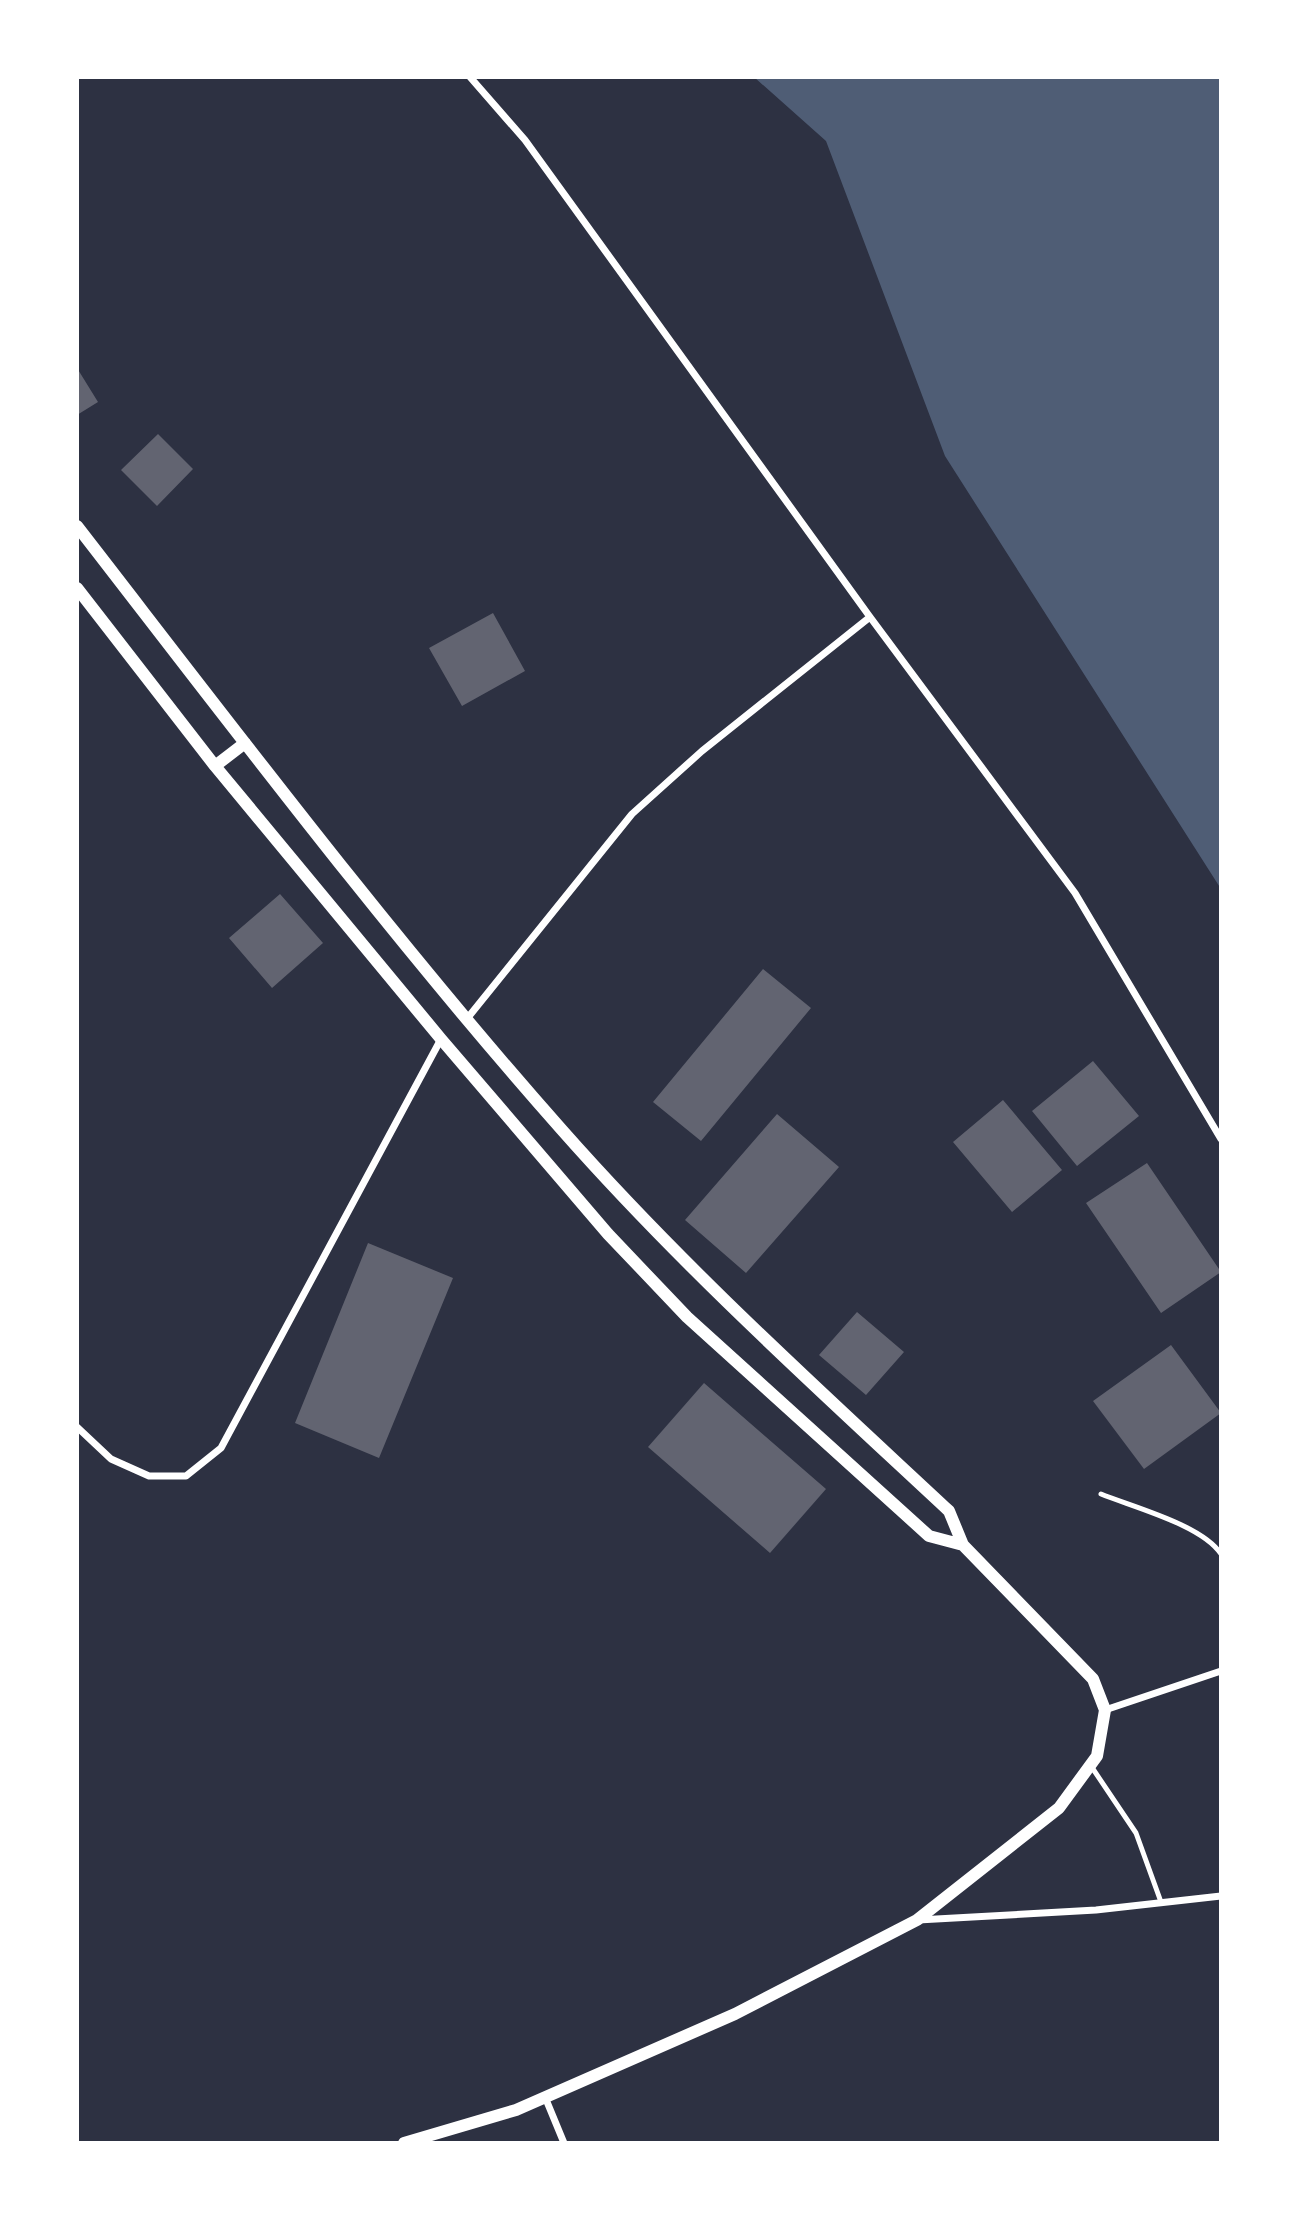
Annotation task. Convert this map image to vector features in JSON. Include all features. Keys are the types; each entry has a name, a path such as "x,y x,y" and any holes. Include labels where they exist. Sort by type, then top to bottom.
{"street":[{"path":"470,77 524,140 1075,894 1221,1139"},
{"path":"77,526 245,743 466,1020 564,1132 713,1292 949,1511 963,1545 1093,1679 1105,1710 1097,1756 1059,1808 917,1920 735,2014 516,2110 404,2143"},
{"path":"77,588 215,766 441,1039 608,1234 687,1317 929,1536 963,1545"},
{"path":"466,1020 632,814 702,751 870,617"},
{"path":"215,766 245,743"},
{"path":"77,1427 111,1459 149,1476 187,1476 221,1448 441,1039"},
{"path":"1105,1710 1221,1671"},
{"path":"917,1920 1096,1910 1221,1896"},
{"path":"545,2097 564,2143"}],"lane":[{"path":"1101,1494 1191,1530 1221,1553"},
{"path":"1090,1766 1136,1833 1161,1902"}],"water":[{"path":"754,77 1221,77 1221,889 945,456 826,141"}],"building":[{"path":"77,368 98,402 77,415"},
{"path":"158,434 193,469 157,506 121,470"},
{"path":"493,613 525,671 462,706 429,648"},
{"path":"280,894 323,943 272,988 229,938"},
{"path":"763,969 811,1008 701,1141 653,1102"},
{"path":"1093,1061 1139,1116 1077,1166 1032,1111"},
{"path":"1003,1100 1062,1170 1012,1212 953,1142"},
{"path":"777,1114 839,1167 746,1273 685,1220"},
{"path":"1147,1163 1221,1272 1161,1313 1086,1203"},
{"path":"368,1243 453,1278 379,1458 295,1423"},
{"path":"857,1312 904,1352 866,1395 819,1355"},
{"path":"1171,1345 1221,1413 1144,1469 1093,1401"},
{"path":"704,1383 826,1489 770,1553 648,1447"}]}
